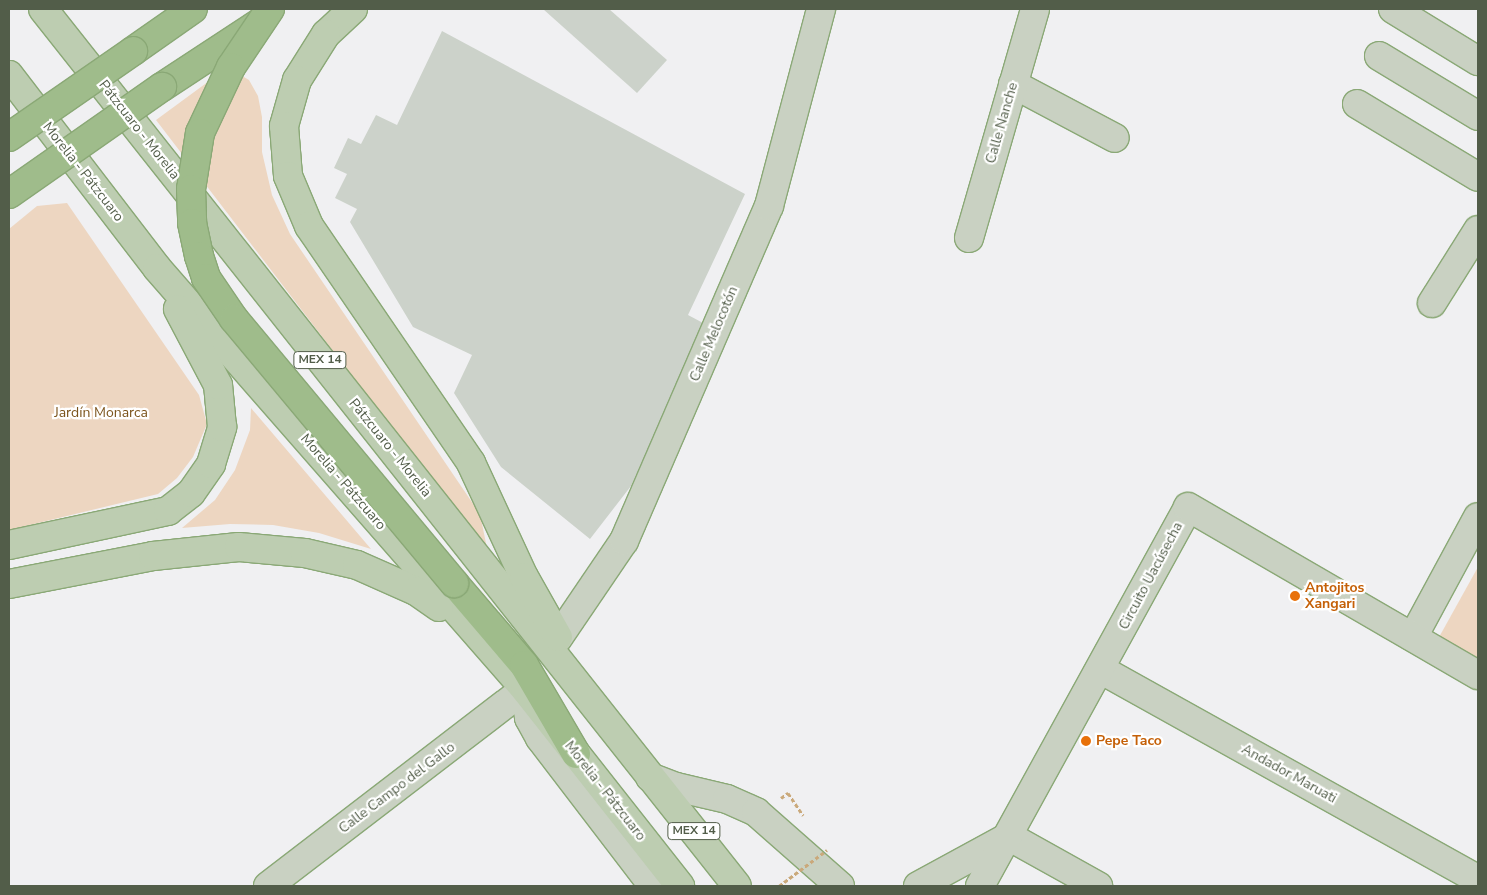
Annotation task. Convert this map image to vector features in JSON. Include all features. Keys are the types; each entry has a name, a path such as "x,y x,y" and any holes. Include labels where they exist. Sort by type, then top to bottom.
{"highway":[{"path":"9,137 193,9"},
{"path":"270,9 231,67 200,133 191,189 192,223 206,278 234,319 524,666 576,754"},
{"path":"9,194 162,87 282,9"}],"main road":[{"name":"Pátzcuaro - Morelia","path":"44,9 737,886"},
{"path":"354,9 326,34 297,80 284,126 288,176 309,226 471,463 524,577 599,710"},
{"name":"Morelia - Pátzcuaro","path":"9,76 157,268 525,689 680,886"},
{"path":"9,545 168,511 191,493 210,464 222,427 218,385 157,268"},
{"path":"9,584 172,554 239,547 295,552 358,565 416,591 468,626"}],"street":[{"name":"Calle Melocotón","path":"558,638 624,541 769,206 821,9"},
{"name":"Calle Nanche","path":"969,238 1036,9"},
{"path":"1392,9 1478,61"},
{"path":"1380,56 1478,116"},
{"path":"1013,84 1114,138"},
{"path":"1356,104 1478,177"},
{"path":"1432,303 1478,230"},
{"name":"Circuito Uacúsecha","path":"980,886 1010,836 1188,507 1413,637"},
{"path":"1478,517 1413,637 1478,675"},
{"name":"Andador Maruati","path":"1100,669 1478,879"},
{"path":"525,689 529,718 540,738 653,886"},
{"name":"Calle Campo del Gallo","path":"268,886 525,689"},
{"path":"650,777 676,787 727,798 756,812 841,885"},
{"path":"918,886 939,878 1010,836 1098,886"}],"path":[{"path":"779,886 827,850"}],"green space":[{"path":"220,73 237,73 249,80 258,96 262,117 262,152 272,195 290,234 480,514 488,553 156,120"},
{"name":"Jardín Monarca","path":"67,203 199,395 207,424 193,457 177,478 158,494 9,530 9,229 37,206"},
{"path":"251,408 371,549 319,533 273,525 230,524 182,528 215,500 235,470 250,430"},
{"path":"1478,567 1478,661 1438,639"}],"building":[{"path":"543,9 609,9 667,60 637,93"},
{"path":"442,31 745,194 688,315 705,324 631,486 590,539 501,467 454,393 472,355 413,327 350,222 357,209 335,198 347,174 334,168 348,138 361,144 376,115 397,125"}],"place":[{"name":"Antojitos Xangari","path":"1295,596"},
{"name":"Pepe Taco","path":"1086,741"}]}
